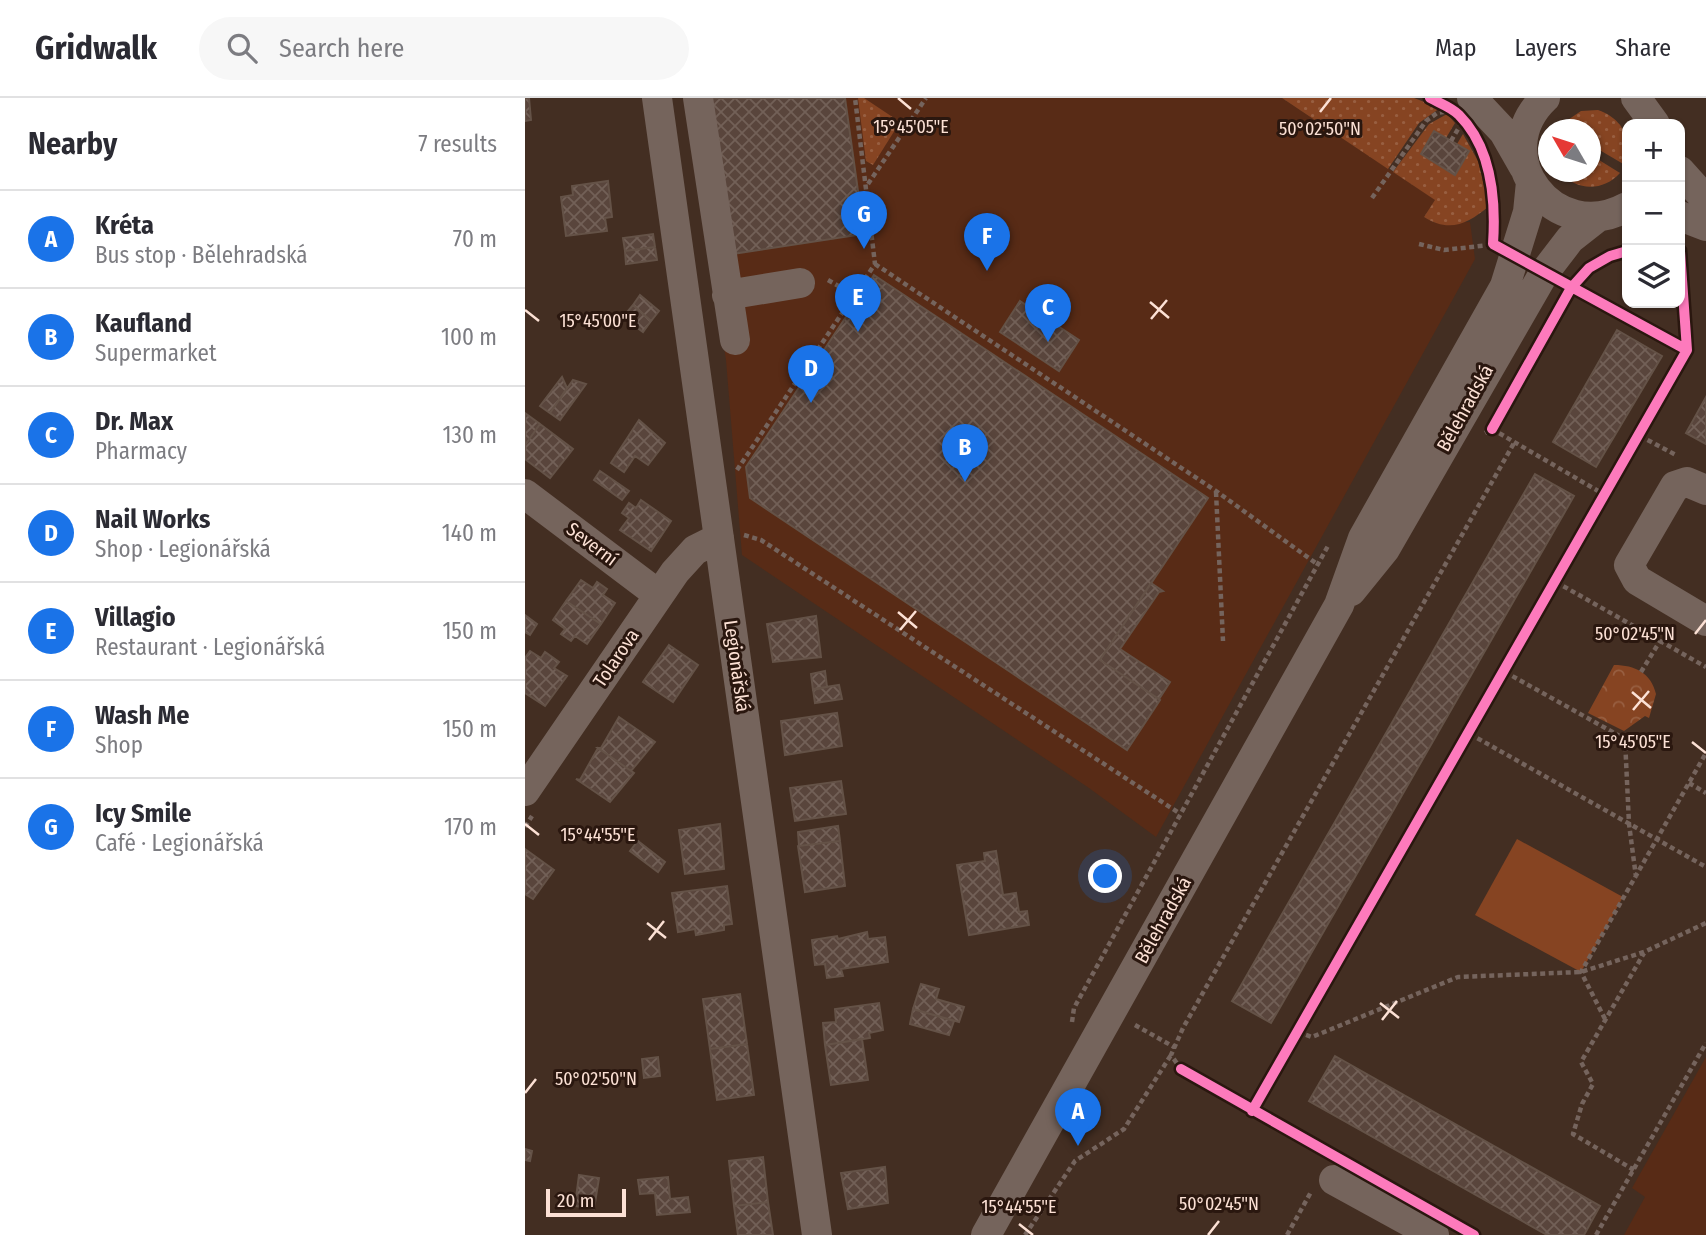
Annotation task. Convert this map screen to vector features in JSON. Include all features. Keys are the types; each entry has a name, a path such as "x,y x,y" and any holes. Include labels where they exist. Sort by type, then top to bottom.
{"street":[{"name":"Legionářská","path":"657,98 817,1235"},
{"path":"698,98 735,340"},
{"name":"Bělehradská","path":"986,1235 1339,605 1363,538 1494,307 1498,248 1528,212 1529,177 1524,133 1534,110 1545,98"},
{"path":"1636,98 1655,115"},
{"path":"1464,109 1504,132 1529,177"},
{"name":"Bělehradská","path":"1529,177 1554,207 1575,216 1615,213"},
{"path":"1682,182 1691,227"},
{"name":"Bělehradská","path":"1339,605 1385,549 1544,273 1570,239 1615,213"},
{"path":"727,295 800,283"},
{"path":"1706,490 1687,482 1675,486 1629,565 1637,580 1706,621"},
{"name":"Severní","path":"525,495 659,594"},
{"name":"Tolarova","path":"525,791 659,594 695,550 719,538"},
{"path":"1334,1180 1434,1235"}],"path":[{"path":"737,470 875,264 868,185 855,98"},
{"path":"868,185 926,98"},
{"path":"1439,103 1464,109"},
{"path":"1464,109 1471,131"},
{"path":"1451,141 1464,109"},
{"path":"1372,198 1426,121 1437,113 1464,109"},
{"path":"1252,1111 1470,734 1687,350 1691,227"},
{"path":"1419,244 1444,250 1498,248"},
{"path":"719,538 750,535 761,540 1179,813 1317,564 1216,491 875,264"},
{"path":"1544,273 1687,350"},
{"path":"1580,278 1571,288 1492,429 1605,495"},
{"path":"1640,436 1684,460"},
{"path":"1025,1235 1075,1161 1124,1129 1171,1055 1514,443"},
{"path":"1216,491 1223,641"},
{"path":"1556,582 1706,667"},
{"path":"1641,672 1660,641"},
{"path":"1505,672 1625,739 1629,824 1636,878"},
{"path":"1470,734 1706,867"},
{"path":"1581,972 1706,753"},
{"path":"1688,783 1706,793"},
{"path":"1298,1032 1313,1037 1458,977 1581,972 1644,952 1706,923"},
{"path":"1634,1170 1573,1134 1582,1104 1593,1084 1581,1062 1644,952"},
{"path":"1581,972 1605,1019"},
{"path":"1147,1031 1174,1047"},
{"path":"1596,1235 1706,1044"},
{"path":"1171,1055 1181,1069"}],"shaded area":[{"path":"687,98 1282,98 1436,200 1424,217 1435,223 1470,222 1475,259 1156,837 1089,788 742,555 726,360"},
{"path":"1706,1057 1706,1235 1624,1235 1645,1197 1632,1188"}],"green space":[{"path":"858,98 864,98 900,122 873,165 866,161"},
{"path":"1282,98 1414,98 1440,108 1419,123 1388,169"},
{"path":"1598,110 1620,125 1622,163 1601,151 1601,119 1569,119 1581,111"},
{"path":"1447,114 1455,123 1446,138 1434,131 1421,154 1455,175 1469,151 1457,144 1463,134 1478,161 1489,206 1466,222 1442,225 1424,217 1435,200 1393,172 1429,124"},
{"path":"1601,161 1620,173 1606,184 1598,186 1574,183 1601,182"},
{"path":"1614,665 1641,672 1650,681 1656,694 1649,718 1645,716 1624,731 1588,713"},
{"path":"1517,839 1623,897 1581,972 1475,915"}],"building":[{"path":"525,98 529,98 531,120 525,121"},
{"path":"710,98 845,98 864,234 732,254"},
{"path":"1434,131 1469,151 1455,175 1421,154"},
{"path":"608,181 612,217 605,218 607,231 566,236 561,197 573,195 572,186"},
{"path":"653,234 655,247 625,251 623,238"},
{"path":"655,247 657,260 626,264 625,251"},
{"path":"874,275 1208,498 1100,660 1160,700 1127,750 750,498 746,467"},
{"path":"640,295 659,311 651,321 633,305"},
{"path":"1020,301 1079,340 1059,371 1000,332"},
{"path":"633,305 651,321 643,332 623,317"},
{"path":"1617,330 1662,356 1596,467 1553,442"},
{"path":"562,377 567,388 550,413 540,406"},
{"path":"573,380 586,384 560,420 550,413"},
{"path":"1706,397 1706,444 1686,433"},
{"path":"525,413 540,424 525,445"},
{"path":"639,420 665,443 648,465 635,456 624,472 611,463"},
{"path":"540,424 573,449 550,478 525,459 525,445"},
{"path":"600,471 629,491 622,500 594,480"},
{"path":"1535,474 1574,496 1271,1023 1232,1001"},
{"path":"641,500 671,521 651,551 620,530 629,518 622,513 629,503 636,508"},
{"path":"581,580 593,588 597,582 607,589 603,595 615,603 601,624 566,601"},
{"path":"1151,583 1163,591 1159,592 1120,649 1170,682 1159,699 1100,660"},
{"path":"566,601 601,624 587,644 575,636 571,641 561,634 565,629 553,620"},
{"path":"525,615 537,624 530,635 525,632"},
{"path":"816,616 821,657 773,662 767,624"},
{"path":"669,645 698,665 673,702 643,682"},
{"path":"530,651 541,658 545,652 559,662 554,668 567,676 545,706 525,693 525,658"},
{"path":"825,671 827,687 813,690 811,674"},
{"path":"839,685 842,699 815,703 813,689"},
{"path":"837,713 842,746 785,755 781,721"},
{"path":"619,717 655,742 631,771 598,748 601,748"},
{"path":"598,748 634,773 610,802 576,779 580,780"},
{"path":"841,781 846,814 795,821 790,788"},
{"path":"720,824 724,869 685,874 679,830"},
{"path":"838,826 840,841 799,846 798,832"},
{"path":"638,841 665,862 658,872 630,851"},
{"path":"840,841 845,886 805,892 798,846"},
{"path":"525,849 554,870 533,899 525,894"},
{"path":"996,851 1003,895 1016,893 1019,912 1027,911 1029,925 969,935 957,865 985,861 984,853"},
{"path":"727,886 732,924 724,925 724,930 696,935 695,929 678,932 672,893"},
{"path":"867,932 868,939 885,937 888,962 841,969 843,976 827,978 825,964 815,965 812,940 837,936 838,939"},
{"path":"921,984 939,989 936,999 964,1007 959,1022 913,1009"},
{"path":"740,994 747,1044 710,1049 703,999"},
{"path":"879,1003 883,1030 869,1033 870,1038 825,1045 823,1023 836,1022 835,1009"},
{"path":"913,1009 954,1021 949,1035 910,1024"},
{"path":"862,1039 868,1080 831,1085 825,1045"},
{"path":"747,1044 754,1095 717,1100 710,1049"},
{"path":"1335,1056 1600,1206 1584,1235 1547,1235 1309,1101"},
{"path":"658,1057 660,1076 644,1078 642,1059"},
{"path":"525,1149 532,1151 530,1161 525,1160"},
{"path":"763,1157 768,1202 734,1206 729,1161"},
{"path":"885,1167 888,1203 848,1209 841,1173"},
{"path":"579,1175 599,1178 594,1209 575,1206"},
{"path":"668,1177 670,1199 688,1197 690,1212 657,1215 655,1193 640,1194 638,1180"},
{"path":"768,1202 773,1235 738,1235 734,1206"}],"cycle path":[{"path":"1430,98 1459,115 1479,143 1492,193 1493,244 1687,350"},
{"path":"1492,429 1571,288 1589,268 1622,252"},
{"path":"1252,1111 1687,350 1684,308"},
{"path":"1181,1069 1474,1235"}],"place":[{"name":"Icy Smile","path":"864,249"},
{"name":"Wash Me","path":"987,271"},
{"name":"Villagio","path":"858,332"},
{"name":"Dr. Max","path":"1048,342"},
{"name":"Nail Works","path":"811,403"},
{"name":"Kaufland","path":"965,482"},
{"name":"Kréta","path":"1078,1146"}]}
